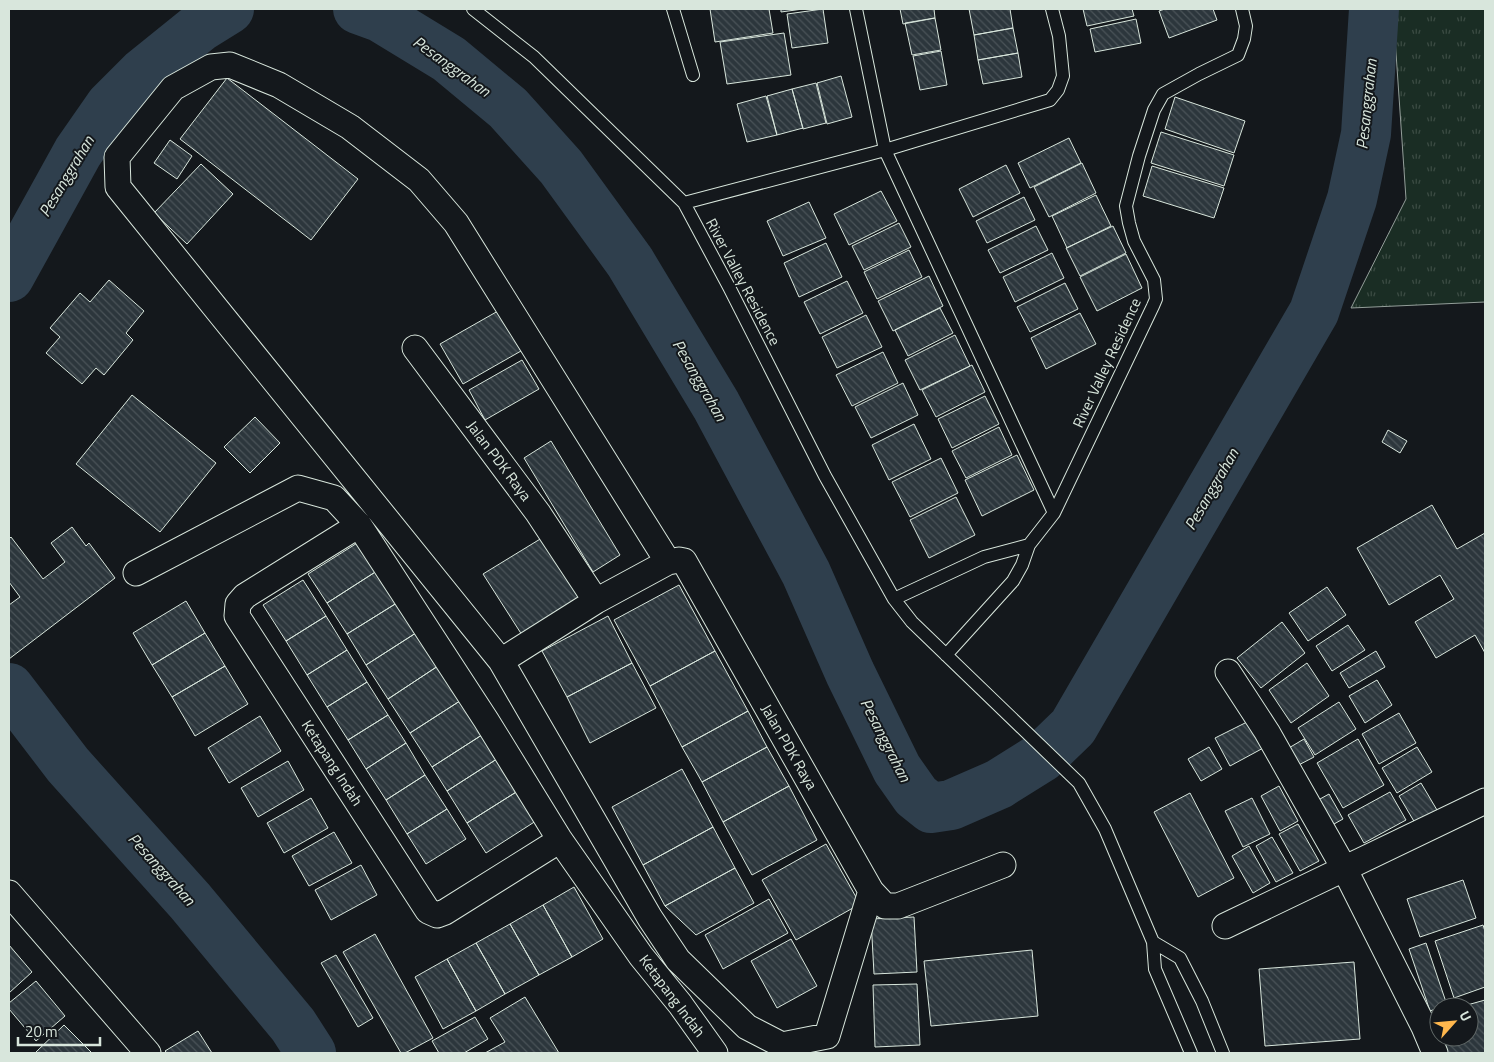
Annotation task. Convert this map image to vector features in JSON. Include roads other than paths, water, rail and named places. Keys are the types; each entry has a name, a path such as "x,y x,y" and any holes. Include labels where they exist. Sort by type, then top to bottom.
{"street":[{"path":"501,661 596,601 668,562 456,223 419,180 350,127 279,85 230,65 211,66 173,88 117,157 118,187 501,661 650,918 678,960 747,1027 782,1049 827,1036 872,891"},
{"name":"Jalan PDK Raya","path":"415,348 538,513 596,601"},
{"name":"Ketapang Indah","path":"136,573 298,488 334,498 359,525 486,720 560,840 641,956 680,1004 715,1053"},
{"name":"Ketapang Indah","path":"359,525 245,596 238,604 237,616 242,624 428,911 437,915 445,912 560,840"},
{"name":"Jalan PDK Raya","path":"668,562 684,561 872,891 885,906 898,906 1003,865"},
{"path":"1228,672 1268,732 1344,868 1420,1018 1435,1053"},
{"path":"1224,926 1485,801"},
{"path":"9,892 148,1053"}],"lane":[{"name":"River Valley Residence","path":"473,9 534,57 684,203 825,476 894,599 912,622 1080,783 1105,829 1153,942 1155,969 1191,1053"},
{"path":"673,9 693,75"},
{"path":"856,9 885,150 1054,512"},
{"name":"River Valley Residence","path":"684,203 885,150 1050,100 1058,90 1063,76 1059,36 1052,9"},
{"name":"River Valley Residence","path":"946,655 1013,581 1030,545 1054,512 1156,299 1154,280 1134,241 1128,223 1126,206 1139,156 1154,110 1163,94 1199,74 1238,56 1246,26 1242,9"},
{"path":"894,599 984,557 1030,545"},
{"path":"1153,942 1180,958 1202,1001 1223,1053"}],"waterway":[{"name":"Pesanggrahan","path":"9,277 78,152 110,106 143,73 200,27 229,9"},
{"name":"Pesanggrahan","path":"358,9 380,17 449,59 508,108 561,167 630,262 716,405 806,573 850,673 897,769 916,796 931,808 951,805 999,784 1042,757 1073,727 1314,312 1352,199 1366,134 1374,9"},
{"name":"Pesanggrahan","path":"9,688 68,765 190,901 293,1025 311,1053"}]}
